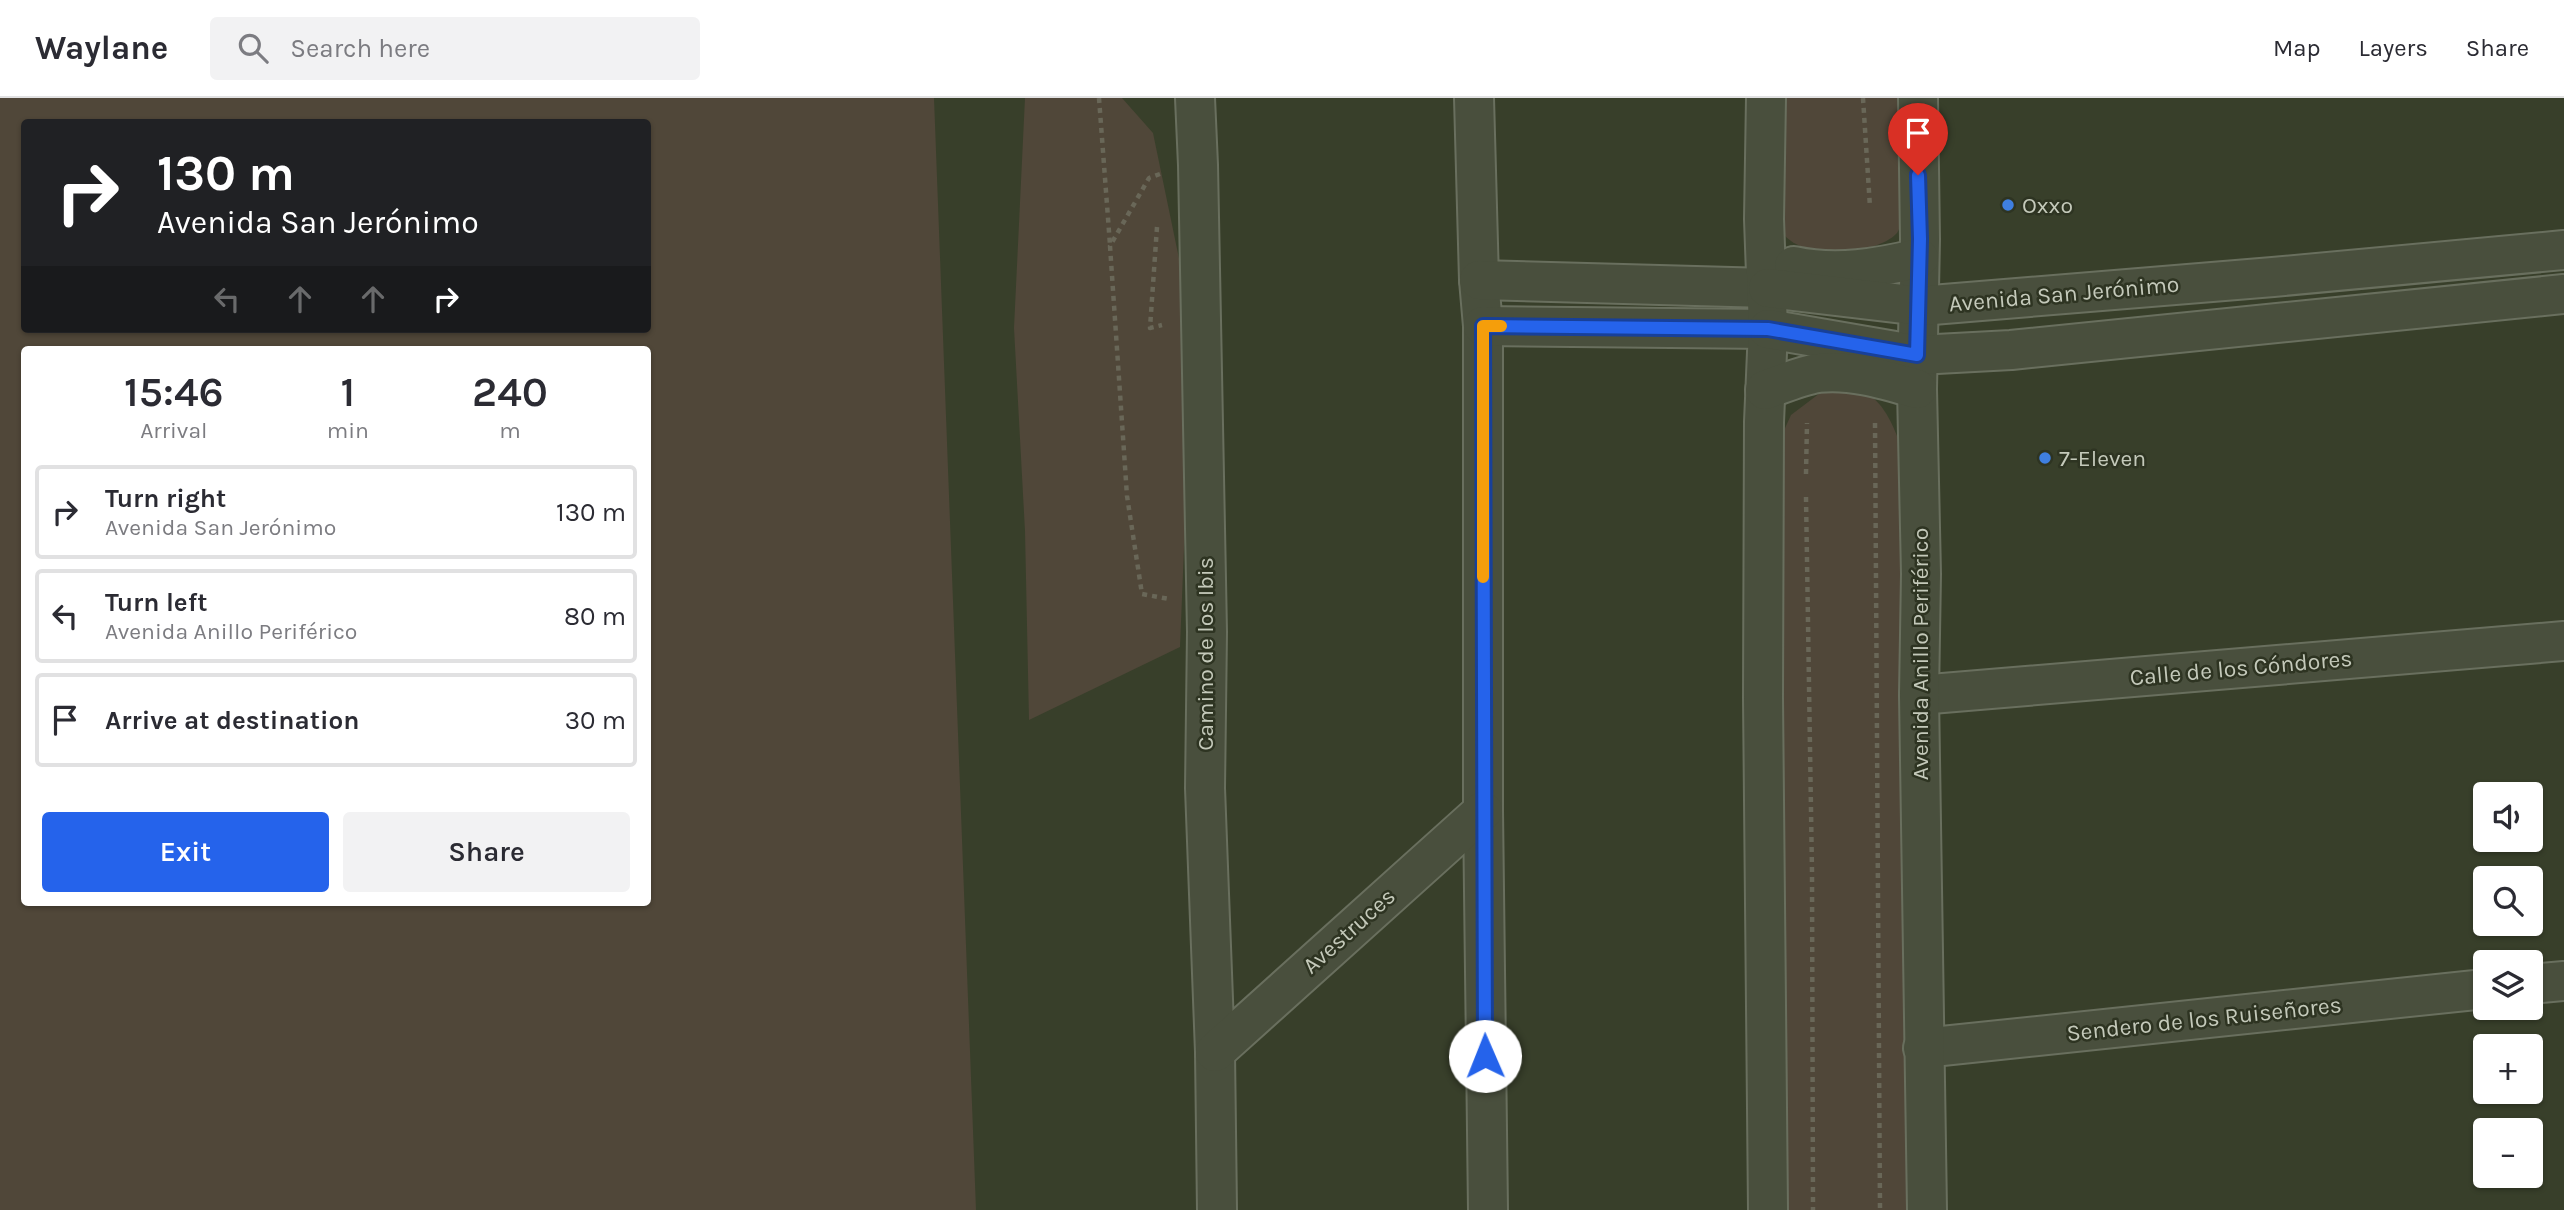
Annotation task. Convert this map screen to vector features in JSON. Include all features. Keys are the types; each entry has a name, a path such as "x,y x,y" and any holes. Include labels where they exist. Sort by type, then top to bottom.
{"street":[{"path":"1475,98 1479,280 1483,326 1483,811 1488,1210"},
{"path":"1766,98 1768,329 1765,390 1763,698 1768,1210"},
{"name":"Avenida Anillo Periférico","path":"1917,98 1920,306 1917,372 1921,574 1919,695 1927,1210"},
{"name":"Camino de los Ibis","path":"1189,103 1198,165 1207,632 1205,788 1216,1052 1217,1210"},
{"name":"Avenida San Jerónimo","path":"1479,280 1767,273 1920,306 2564,250"},
{"path":"1767,273 1835,271 1895,264 1919,258"},
{"path":"1765,390 1818,373 1883,379 2011,350 2564,294"},
{"path":"1483,326 1768,329 1917,372"},
{"name":"Calle de los Cóndores","path":"1919,695 2564,641"},
{"name":"Avestruces","path":"1216,1052 1483,811"},
{"path":"2543,983 2564,981"},
{"name":"Sendero de los Ruiseñores","path":"1923,1048 2473,990"}],"path":[{"path":"1099,98 1127,496 1142,594 1174,600"},
{"path":"1863,98 1870,206"},
{"path":"1110,246 1149,178 1198,165"},
{"path":"1806,477 1807,423"},
{"path":"1875,423 1880,1210"},
{"path":"1806,490 1812,872 1813,1210"}],"shaded area":[{"path":"0,98 934,98 976,1210 0,1210"},
{"path":"1025,98 1122,98 1153,133 1193,326 1180,647 1029,720 1025,531 1014,328"},
{"path":"1778,98 1899,98 1903,218 1897,233 1888,240 1863,249 1833,251 1806,248 1791,241 1778,230"},
{"path":"1824,390 1858,391 1873,398 1889,418 1899,441 1909,1210 1787,1210 1781,437 1791,415"}],"slow traffic":[{"path":"1483,577 1483,326 1501,326"}],"place":[{"name":"Oxxo","path":"2008,205"},
{"name":"7-Eleven","path":"2045,458"}],"route":[{"path":"1485,1056 1483,326 1768,329 1917,355 1920,306 1918,175"}]}
